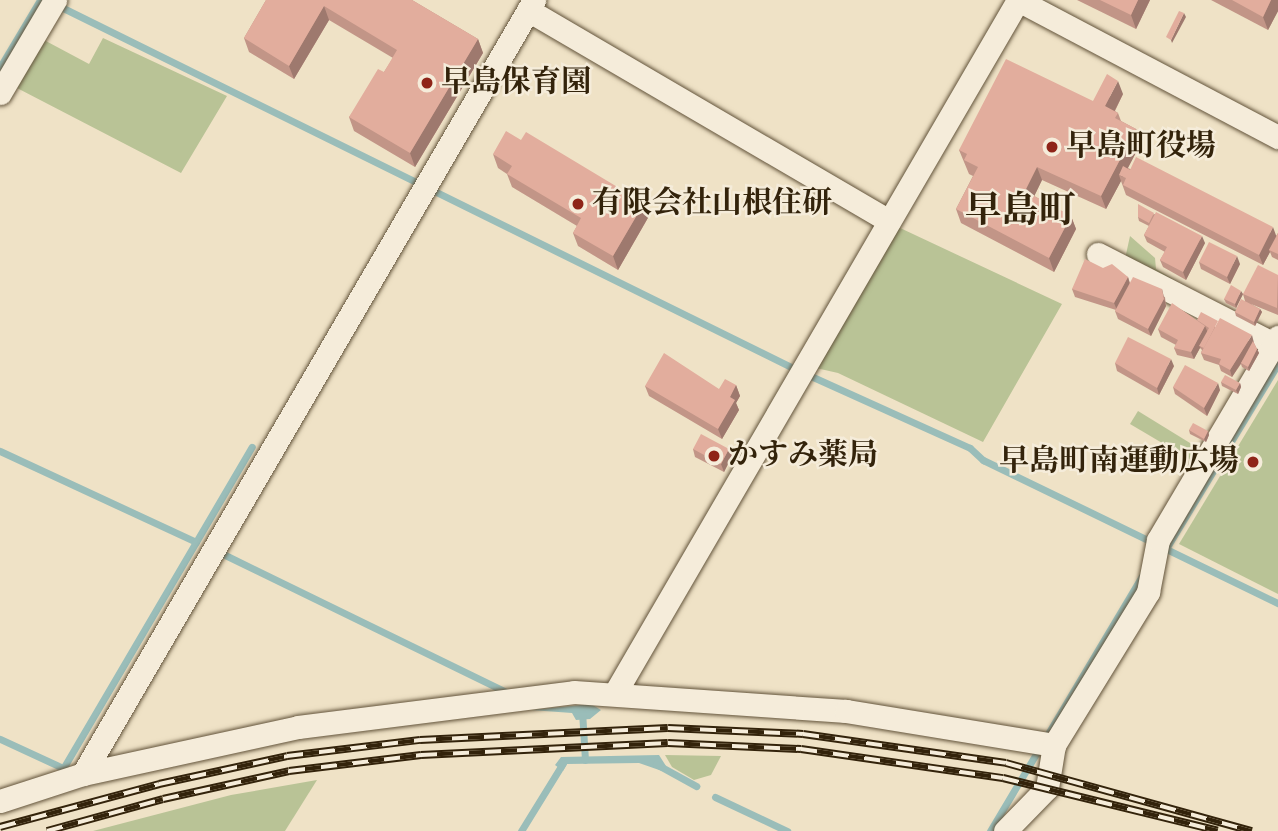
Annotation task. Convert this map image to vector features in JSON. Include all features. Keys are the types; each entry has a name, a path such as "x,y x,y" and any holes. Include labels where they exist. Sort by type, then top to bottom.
{"street":[{"path":"607,692 803,372 1018,0 1278,137"},
{"path":"0,93 52,5"},
{"path":"83,774 218,535 263,470 531,5 889,221"},
{"path":"1005,831 1047,788 1044,742 1148,593 1155,556 1276,341 1098,254"},
{"path":"0,801 83,774 298,727 533,695 607,692 846,711 1044,742"}],"green space":[{"path":"103,38 227,96 181,173 17,88 44,40 89,64"},
{"path":"898,227 1062,304 983,442 838,373 816,368"},
{"path":"1130,236 1155,258 1156,269 1184,286 1125,259"},
{"name":"早島町南運動広場","path":"1278,380 1278,594 1179,544"},
{"path":"1138,411 1203,451 1196,463 1130,424"},
{"path":"665,755 721,756 711,775 694,780 672,767"},
{"path":"317,780 285,831 93,831 231,795"}],"water":[{"path":"591,704 601,710 590,719 576,720 572,713 531,710"},
{"path":"659,755 666,766 662,771 639,763 567,764 563,771 555,765 561,757"}],"building":[{"path":"266,0 412,0 478,39 410,153 349,117 378,69 384,72 397,50 324,6 289,66 244,38"},
{"path":"1100,0 1138,0 1131,15"},
{"path":"1232,0 1271,0 1263,17"},
{"path":"1179,11 1184,13 1171,40 1166,37"},
{"path":"1006,59 1093,101 1107,74 1118,81 1105,106 1118,113 1115,118 1136,129 1101,196 1037,167 1025,191 1071,216 1049,258 956,209 978,167 964,160 967,154 959,150"},
{"path":"506,131 521,140 526,132 644,203 613,256 573,233 581,218 507,174 512,166 493,154"},
{"path":"1136,157 1273,227 1259,255 1123,185 1126,178 1119,175 1123,166 1130,170"},
{"path":"1138,204 1154,213 1149,223 1138,217"},
{"path":"1156,212 1202,236 1183,272 1160,260 1167,247 1144,235"},
{"path":"1278,233 1278,254 1269,250"},
{"path":"1209,242 1237,256 1227,277 1199,262"},
{"path":"1085,259 1103,268 1112,264 1128,277 1114,303 1072,289"},
{"path":"1258,265 1278,275 1277,308 1243,294"},
{"path":"1133,277 1162,289 1164,299 1148,329 1115,311"},
{"path":"1231,285 1241,291 1235,304 1224,299"},
{"path":"1241,299 1260,309 1254,322 1235,312"},
{"path":"1172,303 1205,326 1191,352 1174,348 1178,340 1158,329"},
{"path":"1201,312 1218,321 1204,348 1199,346 1209,328 1197,320"},
{"path":"1220,318 1252,335 1230,370 1219,364 1221,359 1201,353"},
{"path":"1128,337 1171,359 1157,388 1115,363"},
{"path":"1253,341 1257,349 1248,367 1241,363"},
{"path":"664,353 719,389 725,379 736,385 730,397 735,400 718,429 645,386"},
{"path":"1185,365 1218,383 1204,408 1173,387"},
{"path":"1225,375 1240,383 1236,390 1221,382"},
{"path":"1193,423 1208,431 1204,439 1189,430"},
{"path":"701,434 729,449 721,464 693,449"}],"waterway":[{"path":"0,67 40,0"},
{"path":"57,5 793,368 970,448 983,460 1278,603"},
{"path":"1164,552 1278,364"},
{"path":"61,772 252,447"},
{"path":"0,451 196,542"},
{"path":"223,554 508,693"},
{"path":"990,831 1142,576"},
{"path":"582,711 585,760"},
{"path":"0,739 63,768"},
{"path":"521,831 563,763"},
{"path":"656,764 696,786"},
{"path":"715,797 787,831"}],"railway":[{"path":"0,827 159,784 287,756 420,740 668,728 803,734 1006,763 1252,831"},
{"path":"47,831 163,799 289,771 421,755 668,743 801,749 1003,778 1218,831"}],"place":[{"name":"早島保育園","path":"427,83"},
{"name":"早島町役場","path":"1052,147"},
{"name":"有限会社山根住研","path":"578,204"},
{"name":"かすみ薬局","path":"714,456"},
{"name":"早島町南運動広場","path":"1253,462"}],"district":[{"name":"早島町","path":"1020,212"}]}
